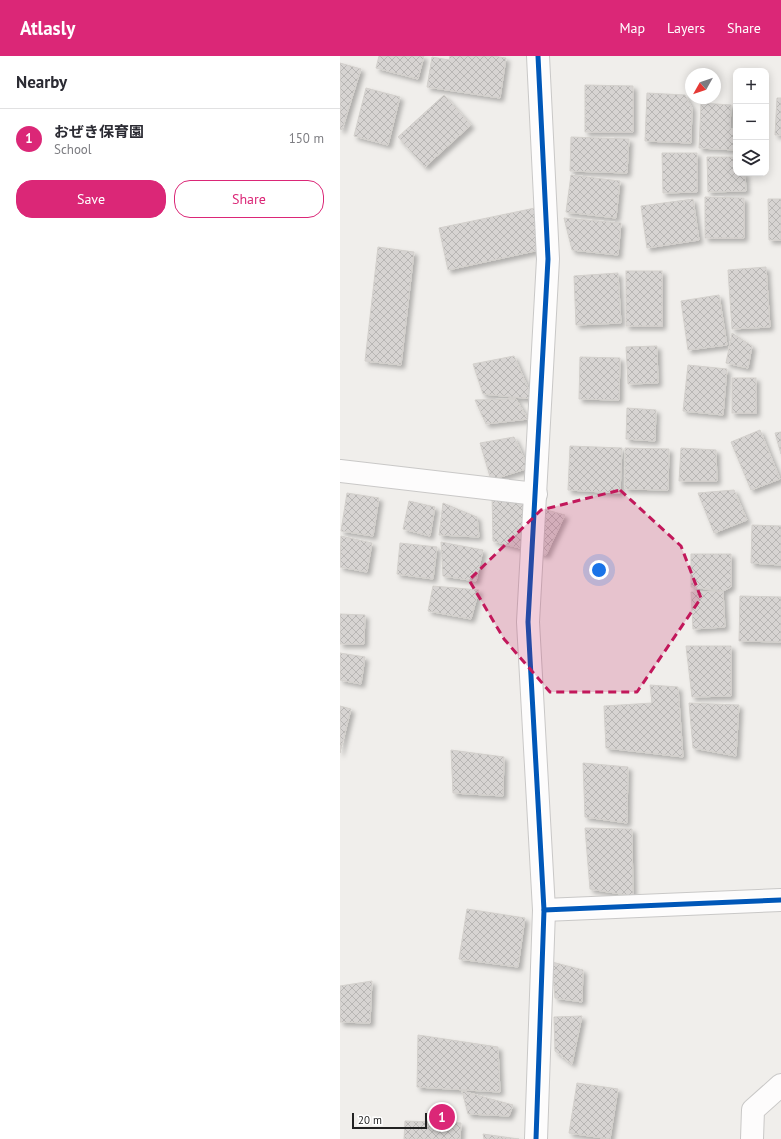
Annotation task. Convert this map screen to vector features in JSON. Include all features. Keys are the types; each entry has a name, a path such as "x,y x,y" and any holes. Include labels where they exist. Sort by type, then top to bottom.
{"street":[{"path":"536,1139 544,910 528,622 548,259 538,56"},
{"path":"340,471 536,494"},
{"path":"544,910 781,900"},
{"path":"752,1139 753,1110 781,1084"}],"highlighted area":[{"path":"620,490 681,546 701,598 637,692 550,692 504,639 469,580 541,510"}],"building":[{"path":"379,56 424,56 418,79 376,68"},
{"path":"450,56 493,56 506,58 500,98 427,87 432,57 449,60"},
{"path":"340,63 361,69 342,130 340,129"},
{"path":"585,85 633,86 633,132 585,132"},
{"path":"366,88 400,97 388,145 354,136"},
{"path":"647,93 685,95 685,104 690,104 692,108 691,143 645,141"},
{"path":"444,95 471,125 425,167 398,137"},
{"path":"777,98 781,98 781,135 775,135"},
{"path":"701,104 731,105 730,129 733,129 733,150 699,148"},
{"path":"571,137 629,139 627,173 570,171"},
{"path":"662,153 697,153 697,192 663,193"},
{"path":"707,157 733,157 733,176 745,176 746,191 708,192"},
{"path":"571,175 620,181 616,218 566,212"},
{"path":"705,197 744,198 744,238 705,238"},
{"path":"693,199 699,240 647,248 641,206"},
{"path":"768,199 781,199 781,240 769,240"},
{"path":"535,208 544,249 448,270 439,228"},
{"path":"564,218 621,223 618,255 572,250"},
{"path":"378,247 414,252 401,365 365,361"},
{"path":"766,267 770,327 732,329 728,270"},
{"path":"626,271 662,271 662,326 626,326"},
{"path":"618,273 621,323 576,325 574,276"},
{"path":"719,295 727,345 688,350 681,301"},
{"path":"732,333 752,346 748,368 726,363"},
{"path":"657,346 658,383 628,384 626,347"},
{"path":"514,356 533,399 483,394 473,364"},
{"path":"580,357 620,358 619,400 579,399"},
{"path":"688,365 727,369 723,415 683,411"},
{"path":"732,378 756,378 756,413 732,413"},
{"path":"516,399 528,419 486,424 475,400"},
{"path":"627,408 656,410 655,441 626,439"},
{"path":"760,430 780,479 751,490 731,442"},
{"path":"781,432 781,454 775,433"},
{"path":"514,437 529,468 491,480 480,443"},
{"path":"570,446 622,448 620,493 568,490"},
{"path":"625,448 669,449 668,490 625,489"},
{"path":"681,448 716,450 717,481 679,481"},
{"path":"734,490 747,520 714,533 698,493"},
{"path":"347,493 379,498 373,536 341,531"},
{"path":"492,495 565,515 546,555 493,541"},
{"path":"409,501 435,507 430,536 403,529"},
{"path":"443,503 477,517 479,537 439,535"},
{"path":"752,525 781,526 781,565 751,563"},
{"path":"341,536 372,543 367,572 340,567"},
{"path":"441,542 483,550 476,581 443,576"},
{"path":"400,543 437,547 433,579 397,574"},
{"path":"691,554 731,554 731,587 723,591 691,587"},
{"path":"433,586 479,590 471,619 428,611"},
{"path":"723,591 725,627 693,629 691,592"},
{"path":"740,596 781,597 781,642 739,641"},
{"path":"340,614 365,615 364,644 340,644"},
{"path":"686,646 731,646 731,696 692,697"},
{"path":"340,653 365,657 361,684 340,680"},
{"path":"650,685 678,687 683,757 606,748 604,706 652,703"},
{"path":"689,703 739,705 736,756 693,748"},
{"path":"340,706 351,709 340,753"},
{"path":"451,750 504,757 503,796 453,793"},
{"path":"583,763 628,767 627,823 585,817"},
{"path":"585,828 632,829 633,896 590,889"},
{"path":"467,909 525,918 518,967 459,959"},
{"path":"552,962 583,970 582,1002 555,998"},
{"path":"372,981 370,1023 340,1022 340,986"},
{"path":"582,1016 572,1064 555,1051 554,1017"},
{"path":"418,1035 498,1047 500,1092 417,1087"},
{"path":"577,1083 618,1089 610,1139 569,1133"},
{"path":"462,1091 513,1105 509,1116 468,1114"},
{"path":"405,1121 461,1123 460,1139 404,1139"},
{"path":"483,1134 519,1139 484,1139"}],"cycle path":[{"path":"536,1139 544,910 528,622 548,259 538,56"},
{"path":"544,910 781,900"}],"place":[{"name":"おぜき保育園","path":"442,1117"}]}
